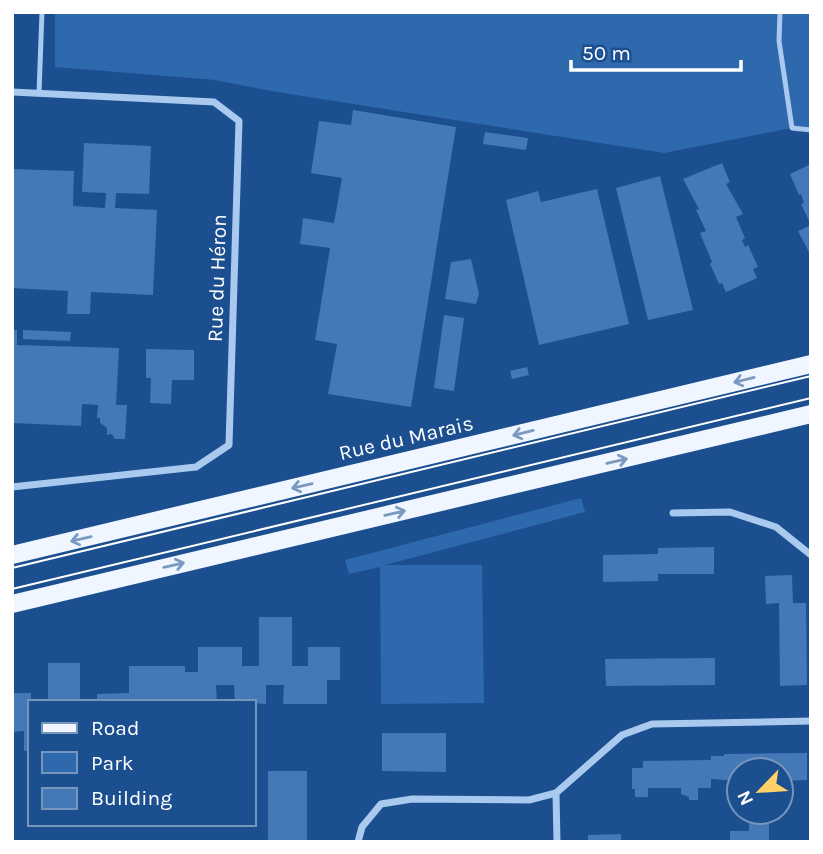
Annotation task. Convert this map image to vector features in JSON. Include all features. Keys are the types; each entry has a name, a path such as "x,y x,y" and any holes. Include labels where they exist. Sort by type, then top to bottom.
{"main road":[{"name":"Rue du Marais","path":"12,555 811,364"},
{"path":"12,604 811,414"}],"street":[{"name":"Rue du Héron","path":"12,92 214,102 239,121 229,445 196,467 12,488"},
{"path":"673,513 730,512 776,527 811,555"},
{"path":"358,842 362,827 381,804 412,800 529,800 556,793 622,735 652,724 811,721"},
{"path":"556,793 557,842"}],"lane":[{"path":"39,93 42,12"},
{"path":"780,12 779,41 792,128 811,130"}],"green space":[{"path":"55,12 811,12 811,127 792,128 664,153 215,80 55,67"},
{"path":"581,498 585,512 385,565 482,565 484,703 381,704 380,567 349,574 345,560"}],"building":[{"path":"353,110 456,127 411,407 328,394 337,344 315,340 330,248 300,244 303,218 334,223 342,178 311,173 319,121 351,125"},
{"path":"485,132 528,138 526,150 483,144"},
{"path":"84,143 151,146 149,194 116,193 115,208 157,210 153,295 91,292 90,314 67,314 68,291 12,288 12,169 74,171 73,206 105,208 106,193 82,192"},
{"path":"722,163 730,182 726,184 743,214 736,217 745,238 742,240 745,247 748,245 758,267 753,269 757,278 726,292 722,283 719,284 710,264 712,262 700,233 706,231 696,210 699,209 683,179"},
{"path":"811,164 811,225 801,204 804,203 801,194 799,195 790,174"},
{"path":"660,176 693,310 648,320 616,188"},
{"path":"597,189 629,324 539,345 506,200 538,191 541,202"},
{"path":"811,225 811,256 798,231"},
{"path":"471,259 479,294 476,304 445,299 451,262"},
{"path":"444,315 464,318 454,391 434,388"},
{"path":"12,330 17,330 17,345 119,348 116,405 127,405 125,439 115,439 112,434 107,435 107,428 100,423 100,418 97,418 98,405 82,404 81,426 12,423"},
{"path":"23,330 71,332 70,341 23,339"},
{"path":"146,349 194,350 194,380 172,380 171,404 150,403 151,378 146,378"},
{"path":"527,367 529,375 512,379 510,371"},
{"path":"714,547 714,574 658,574 658,581 603,582 603,555 658,554 658,548"},
{"path":"792,575 793,603 806,603 807,685 780,686 779,603 766,604 765,576"},
{"path":"259,617 292,617 292,666 308,666 308,647 340,647 340,680 327,680 327,704 283,704 284,685 266,685 266,704 256,703 256,700 235,700 234,685 216,685 217,700 97,700 97,694 129,693 129,666 185,666 185,672 198,672 198,647 242,647 242,666 259,666"},
{"path":"715,658 715,685 606,686 605,659"},
{"path":"48,663 80,663 80,700 48,700"},
{"path":"12,693 31,693 31,700 28,700 28,750 24,751 24,731 12,732"},
{"path":"382,733 446,733 446,772 382,771"},
{"path":"807,753 807,780 795,780 795,756 725,756 725,780 711,779 711,788 698,788 698,800 689,800 689,797 681,794 681,788 648,788 648,797 635,797 635,789 632,789 632,768 643,768 643,761 711,760 711,756"},
{"path":"268,771 307,771 307,842 268,842"},
{"path":"749,826 769,826 769,842 730,842 730,831 749,831"},
{"path":"621,834 621,842 588,842 588,835"}],"tram line":[{"path":"12,568 811,376"},
{"path":"12,589 811,398"}]}
